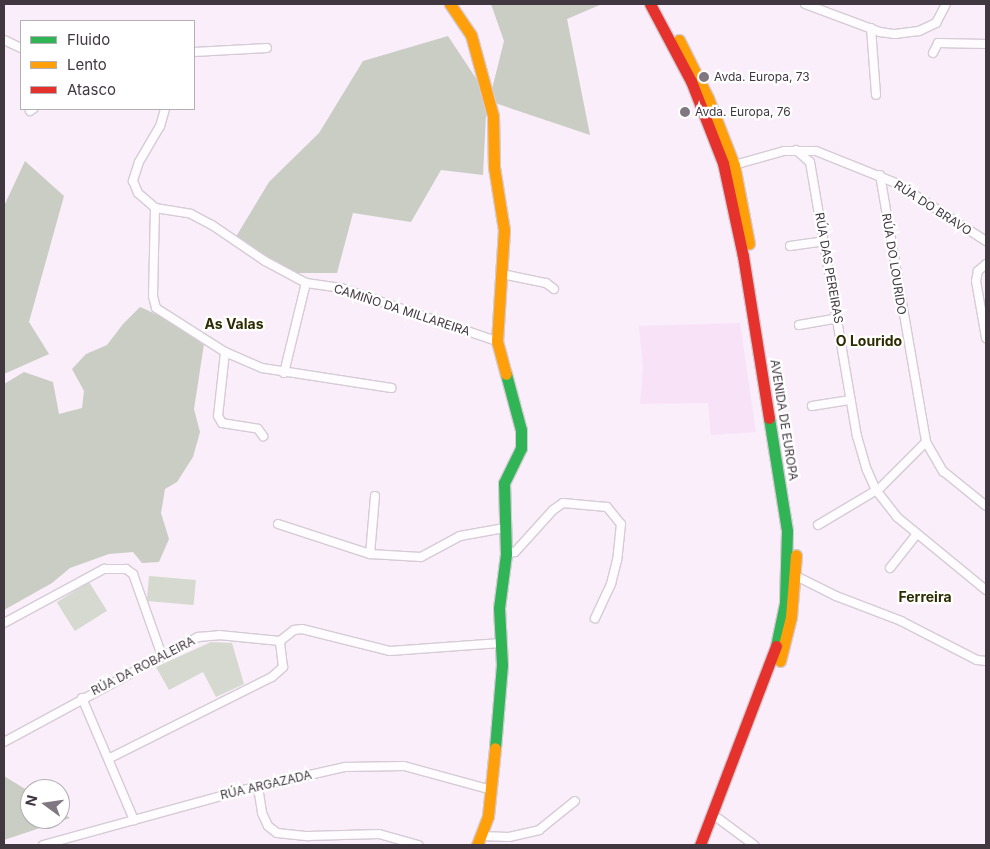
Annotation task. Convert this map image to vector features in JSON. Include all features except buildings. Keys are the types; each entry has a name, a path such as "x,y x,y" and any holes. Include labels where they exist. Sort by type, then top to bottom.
{"main road":[{"path":"450,4 471,36 493,116 494,167 503,215 502,274 497,341 521,430 521,448 504,483 506,554 499,608 501,642 492,790 479,840"},
{"name":"AVENIDA DE EUROPA","path":"650,4 691,81 725,172 743,256 787,531 785,602 776,645 700,845"},
{"name":"AVENIDA DE EUROPA","path":"659,4 708,98 734,165 796,536 796,576 785,646 708,845"}],"street":[{"path":"805,4 871,28 895,34 919,31 936,23 946,4"},
{"path":"871,28 876,95"},
{"path":"4,40 20,48"},
{"path":"933,53 938,43 986,44"},
{"path":"195,52 267,48"},
{"path":"165,110 160,126 139,162 133,181 138,193 156,208 152,296 156,308 225,352 262,368 284,373 391,388"},
{"name":"RÚA DO BRAVO","path":"734,165 796,150 810,149 880,175 913,193 927,205 986,241"},
{"path":"796,150 810,162 814,156 823,154"},
{"name":"RÚA DAS PEREIRAS","path":"810,162 861,453 876,490 916,535 986,590"},
{"name":"RÚA DO LOURIDO","path":"880,175 926,442 943,471 986,506"},
{"name":"CAMIÑO DA MILLAREIRA","path":"156,208 191,214 212,225 265,262 306,283 341,288 497,341"},
{"path":"790,246 824,241"},
{"path":"986,264 978,271 976,281 986,338"},
{"path":"502,274 546,283 554,289"},
{"path":"284,373 306,283"},
{"path":"799,325 837,318"},
{"path":"225,352 218,416 222,423 258,428 263,436"},
{"path":"812,406 851,400"},
{"path":"818,525 876,490 926,442"},
{"path":"370,554 375,496"},
{"path":"506,554 515,552 553,510 563,503 607,507 621,524 618,560 611,584 596,618"},
{"path":"278,524 370,554 420,557 460,536 504,528"},
{"path":"890,568 916,535"},
{"path":"4,623 104,569 126,569 133,574 162,656"},
{"path":"796,576 836,596 901,621 977,660 986,661"},
{"path":"110,758 272,677 283,667 280,641 294,630 302,629 390,651 501,642"},
{"name":"RÚA DA ROBALEIRA","path":"4,742 82,698 208,634 280,641"},
{"path":"82,698 110,758 134,820"},
{"name":"RÚA ARGAZADA","path":"43,845 258,787 365,765 423,770 492,790"},
{"path":"258,787 262,813 268,826 277,833 308,836 379,834 418,845"},
{"path":"479,840 509,837 539,830 575,801"},
{"path":"719,819 754,845"}],"shaded area":[{"path":"491,4 602,4 567,19 590,135 489,101 504,41"},
{"path":"448,36 487,95 483,175 441,170 411,222 353,213 337,273 284,273 234,240 269,182 319,133 363,61"},
{"path":"25,161 64,196 29,322 49,354 4,374 4,206"},
{"path":"140,307 167,319 204,344 194,409 200,432 193,457 177,482 165,489 161,513 169,539 159,562 142,563 133,552 109,554 70,568 52,583 4,610 4,384 24,372 53,382 59,414 82,408 84,391 72,369 86,354 107,345 123,324"},
{"path":"740,323 756,432 711,435 708,403 640,404 643,367 639,326"},
{"path":"149,576 196,580 194,605 147,601"},
{"path":"89,582 107,611 75,631 57,602"},
{"path":"211,642 232,643 244,684 216,697 203,672 169,690 156,667"},
{"path":"4,776 20,786 20,829 37,829 4,840"}],"traffic: fast":[{"path":"495,748 502,665 499,608 506,554 504,483 521,448 521,430 506,374"},
{"path":"769,418 787,531 785,603 776,646"}],"traffic: slow":[{"path":"450,4 471,35 493,116 494,167 504,230 497,341 506,374"},
{"path":"679,40 708,98 734,165 749,244"},
{"path":"780,661 791,617 796,555"},
{"path":"477,845 488,816 495,748"}],"traffic: jam":[{"path":"650,4 691,81 723,163 743,256 769,418"},
{"path":"700,845 776,646"}],"place":[{"name":"Avda. Europa, 73","path":"704,77"},
{"name":"Avda. Europa, 76","path":"685,112"}],"district":[{"name":"As Valas","path":"234,324"},
{"name":"O Lourido","path":"869,341"},
{"name":"Ferreira","path":"925,597"}]}
